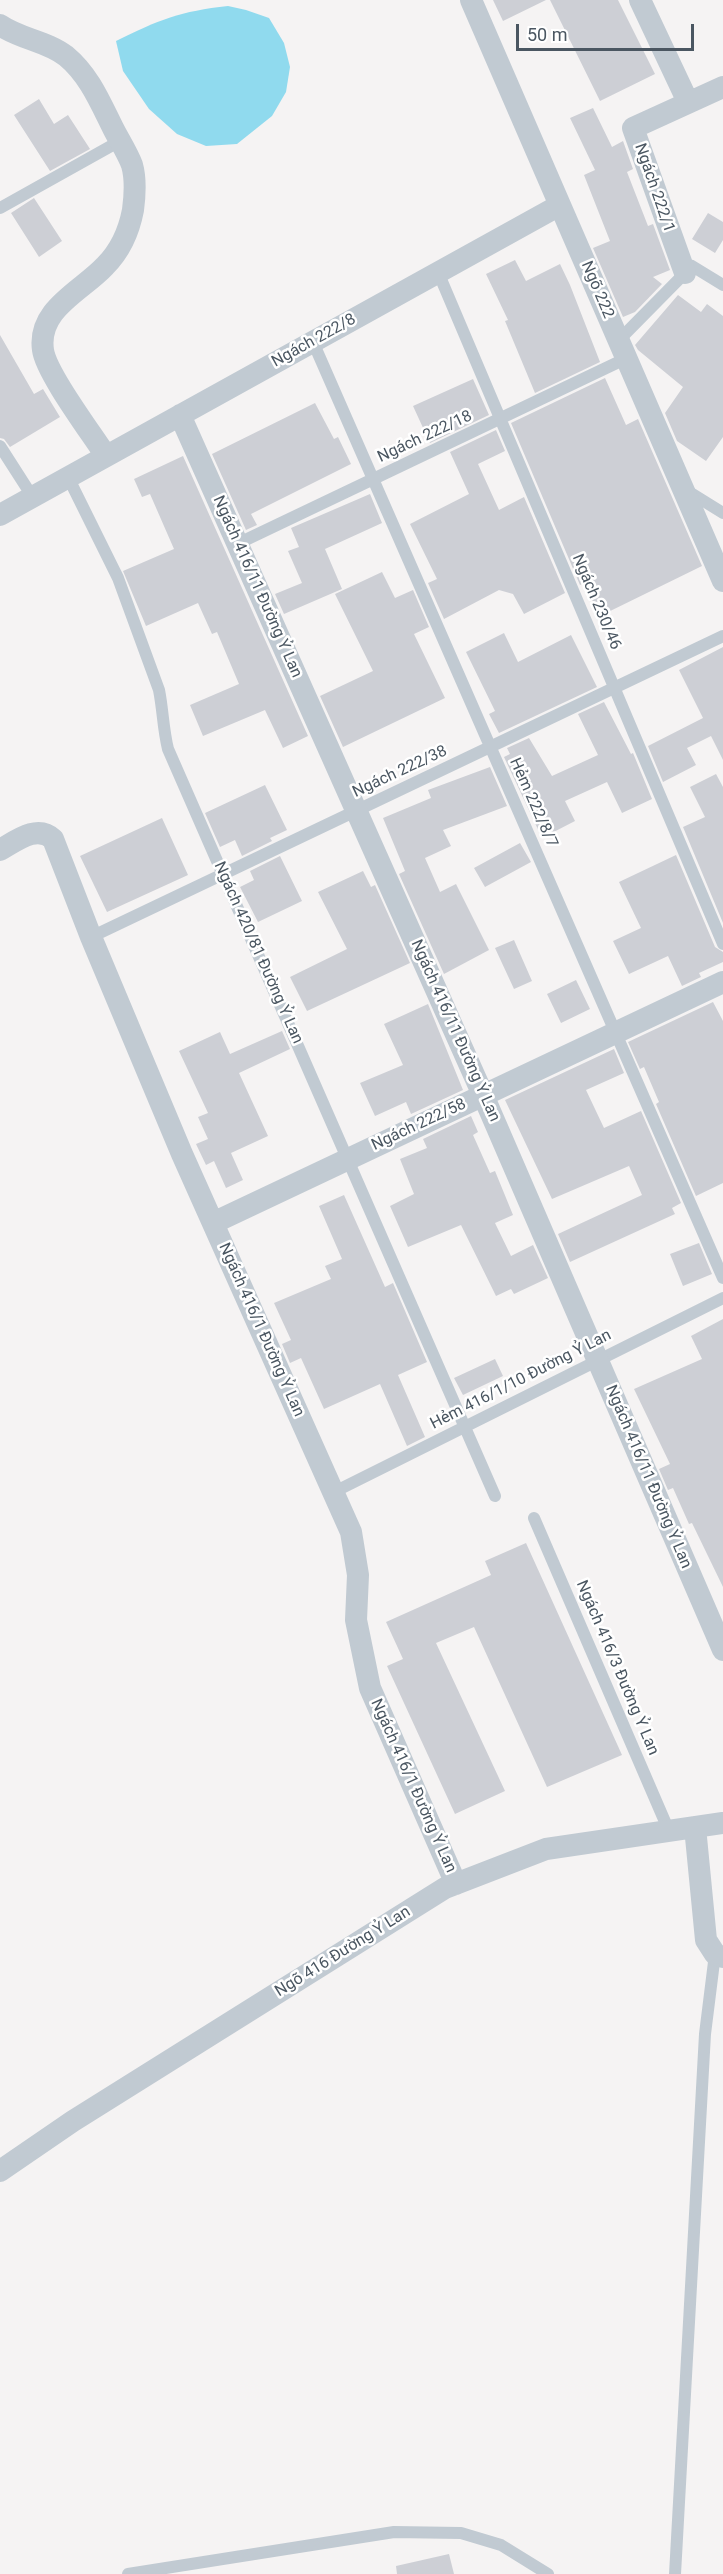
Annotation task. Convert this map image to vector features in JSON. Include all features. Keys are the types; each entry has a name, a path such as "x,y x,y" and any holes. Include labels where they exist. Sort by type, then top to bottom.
{"street":[{"name":"Ngõ 222","path":"471,0 723,581"},
{"path":"640,0 688,102"},
{"path":"0,25 19,36 44,44 64,54 81,70 92,86 132,165 135,194 122,244 106,266 62,302 46,322 43,350 54,375 106,456"},
{"name":"Ngách 222/1","path":"685,273 633,128 723,87"},
{"name":"Ngách 222/8","path":"68,477 560,205"},
{"name":"Ngách 416/11 Đường Ỷ Lan","path":"180,415 483,1095 723,1650"},
{"path":"0,515 32,495 68,477"},
{"name":"Ngách 416/1 Đường Ỷ Lan","path":"0,850 39,831 47,833 53,839 91,938 213,1223 351,1533 358,1575 356,1620 370,1688 456,1884"},
{"name":"Ngách 222/58","path":"213,1223 723,982"},
{"name":"Ngõ 416 Đường Ỷ Lan","path":"0,2171 74,2121 456,1884 546,1849 723,1823"},
{"path":"695,1827 706,1940 719,1955"}],"lane":[{"path":"0,208 120,141"},
{"path":"685,273 692,266 723,285"},
{"name":"Ngách 230/46","path":"438,272 723,944"},
{"name":"Ngách 222/18","path":"237,544 500,419 623,349 685,273"},
{"name":"Hẻm 222/8/7","path":"313,342 723,1278"},
{"path":"0,446 32,495"},
{"name":"Ngách 420/81 Đường Ỷ Lan","path":"68,477 117,578 159,690 163,707 162,728 168,749 495,1496"},
{"path":"683,488 723,513"},
{"name":"Ngách 222/38","path":"91,938 723,636"},
{"name":"Hẻm 416/1/10 Đường Ỷ Lan","path":"334,1492 723,1298"},
{"name":"Ngách 416/3 Đường Ỷ Lan","path":"534,1518 669,1831"},
{"path":"675,2574 705,2034 719,1955"},
{"path":"128,2574 394,2532 461,2533 501,2545 548,2574"}],"water":[{"path":"228,6 269,18 284,43 290,67 286,92 272,116 237,144 206,146 177,134 149,109 123,71 116,41 170,18"}],"building":[{"path":"493,0 546,0 503,21"},
{"path":"550,0 618,0 655,74 600,101"},
{"path":"39,99 54,124 68,115 90,149 50,171 14,115"},
{"path":"593,108 612,147 623,141 633,169 627,172 648,226 653,224 670,270 653,277 662,284 635,312 623,317 593,248 610,241 584,175 595,170 570,118"},
{"path":"34,198 62,241 39,257 11,213"},
{"path":"708,213 723,222 723,240 715,253 692,239"},
{"path":"515,260 526,281 560,264 600,362 535,393 505,321 508,320 486,274"},
{"path":"678,295 701,312 707,304 723,316 723,437 706,461 677,441 665,413 683,387 635,345"},
{"path":"0,335 34,394 43,389 60,417 10,447 4,439 0,438"},
{"path":"605,378 626,425 638,419 702,566 600,616 584,583 580,585 511,423"},
{"path":"473,379 489,415 430,443 413,406"},
{"path":"315,403 334,439 338,437 351,464 251,514 257,525 246,530 212,454"},
{"path":"496,430 505,451 478,464 499,510 524,497 565,593 524,614 513,594 499,590 444,619 428,583 437,579 410,524 469,494 450,452"},
{"path":"183,456 308,736 283,748 265,710 203,736 190,705 239,684 217,632 212,634 198,603 146,626 123,571 174,549 150,494 142,497 134,479"},
{"path":"370,494 382,523 325,549 342,589 284,614 275,594 302,583 288,551 299,547 291,528"},
{"path":"382,572 395,598 413,590 429,627 414,634 445,698 343,747 320,696 373,671 335,594"},
{"path":"504,633 518,662 571,635 597,687 499,733 489,714 495,711 466,652"},
{"path":"723,647 723,760 711,736 687,748 696,765 663,782 648,746 703,718 679,670"},
{"path":"604,702 631,754 633,753 652,799 622,813 607,782 565,801 575,821 542,838 504,757 510,754 507,748 529,738 552,776 598,755 578,714"},
{"path":"490,767 507,806 443,830 451,846 425,858 440,892 456,884 489,950 444,974 399,874 405,871 383,818 431,798 428,790"},
{"path":"716,774 723,787 723,923 683,827 705,817 690,787"},
{"path":"265,785 287,830 270,838 272,841 242,856 235,840 220,847 205,813"},
{"path":"162,818 188,875 107,912 80,856"},
{"path":"520,843 531,862 485,887 474,868"},
{"path":"676,855 715,947 723,952 723,962 699,973 701,977 682,986 668,956 629,974 613,941 641,928 619,882"},
{"path":"280,856 302,901 258,922 240,887 254,880 250,871"},
{"path":"363,871 371,887 375,885 410,963 307,1011 290,977 347,949 318,892"},
{"path":"514,940 532,981 514,989 495,948"},
{"path":"576,980 590,1009 561,1023 547,994"},
{"path":"713,1002 723,1021 723,1183 696,1196 656,1104 659,1102 644,1067 640,1069 628,1042"},
{"path":"428,1004 463,1090 411,1114 406,1102 375,1116 360,1083 403,1065 384,1024"},
{"path":"282,1031 290,1049 239,1073 268,1136 231,1153 243,1180 226,1188 214,1161 206,1165 196,1144 208,1139 198,1117 208,1113 179,1051 220,1032 230,1054"},
{"path":"614,1049 624,1073 586,1090 604,1128 641,1111 681,1203 672,1208 675,1214 570,1262 558,1234 642,1195 629,1166 552,1199 505,1100"},
{"path":"471,1116 478,1132 473,1135 490,1173 495,1171 513,1215 495,1223 511,1256 533,1245 548,1278 514,1294 511,1289 496,1296 461,1225 408,1247 390,1206 414,1194 400,1159 427,1148 423,1139"},
{"path":"344,1195 385,1287 393,1283 427,1362 398,1375 425,1437 407,1446 380,1384 324,1409 301,1358 290,1363 282,1344 291,1340 274,1303 331,1279 325,1266 342,1259 319,1206"},
{"path":"699,1243 712,1274 683,1286 670,1254"},
{"path":"723,1319 723,1587 692,1523 689,1524 673,1488 668,1490 659,1469 670,1464 634,1389 702,1359 691,1336"},
{"path":"495,1359 503,1376 463,1395 454,1378"},
{"path":"526,1543 622,1755 547,1787 474,1627 436,1643 505,1791 455,1814 387,1666 403,1659 386,1622 491,1575 485,1561"},
{"path":"449,2554 454,2574 397,2574 396,2566"}]}
